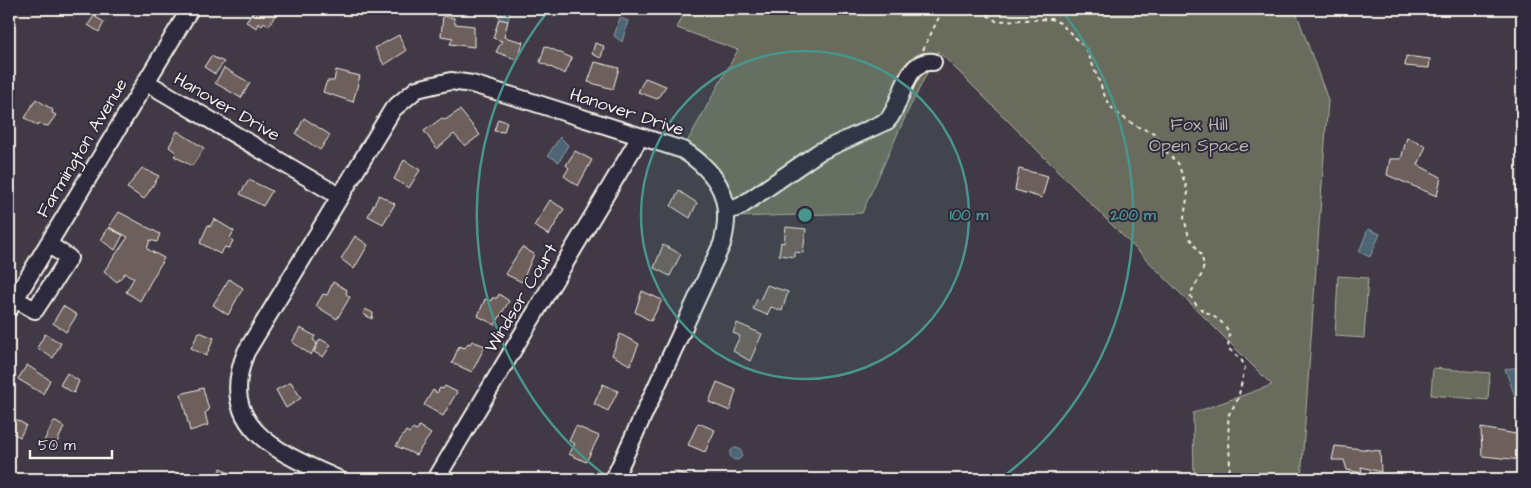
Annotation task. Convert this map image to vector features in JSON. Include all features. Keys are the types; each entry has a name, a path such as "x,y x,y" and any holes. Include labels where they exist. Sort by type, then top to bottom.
{"street":[{"name":"Farmington Avenue","path":"12,304 190,9"},
{"path":"726,212 741,206 819,152 887,121 894,114 914,68 925,61 933,62"},
{"name":"Hanover Drive","path":"338,479 280,452 261,439 246,421 240,406 238,386 240,366 246,352 393,109 417,89 451,81 472,84 683,150 701,162 714,176 722,190 726,212 726,228 722,244 614,479"},
{"name":"Hanover Drive","path":"146,82 340,196"},
{"name":"Windsor Court","path":"436,479 640,137"},
{"path":"12,304 35,310 69,258 48,244"}],"path":[{"path":"914,68 944,9"},
{"path":"973,9 983,12 996,21 1051,19 1060,23 1086,48 1106,99 1114,111 1136,126 1154,134 1169,155 1178,163 1188,192 1184,218 1189,237 1200,253 1204,264 1202,274 1190,294 1192,301 1200,309 1224,325 1230,334 1228,348 1242,360 1245,366 1238,399 1228,416 1230,467 1227,479"}],"green space":[{"name":"Fox Hill Open Space","path":"686,9 1295,9 1328,100 1301,479 1194,479 1193,413 1272,385 938,51 907,113 862,213 736,217 730,193 721,174 707,157 687,142 738,50 677,28"},
{"path":"1338,276 1368,278 1364,338 1335,336"},
{"path":"1433,368 1490,373 1488,400 1431,395"}],"water":[{"path":"501,9 511,9 508,21 499,19"},
{"path":"620,18 628,21 622,42 614,36"},
{"path":"560,137 568,145 559,162 548,155"},
{"path":"1368,229 1380,234 1370,257 1359,252"},
{"path":"1522,367 1522,403 1518,404 1505,369"},
{"path":"734,448 738,448 742,454 738,460 734,460 730,456 730,452"}],"building":[{"path":"112,9 125,9 121,15"},
{"path":"256,9 278,10 269,26 264,22 262,26 258,23 257,28 246,22"},
{"path":"94,16 104,22 99,32 88,25"},
{"path":"443,16 454,18 455,24 474,26 474,47 450,44 453,38 441,36"},
{"path":"499,19 508,21 504,37 523,42 518,60 496,52 502,41 493,38"},
{"path":"399,35 406,51 384,65 375,48"},
{"path":"595,43 604,46 601,58 592,54"},
{"path":"545,46 572,58 565,74 540,62"},
{"path":"211,56 224,62 215,74 204,67"},
{"path":"1406,56 1430,59 1429,68 1405,66"},
{"path":"595,62 619,68 613,89 588,82"},
{"path":"224,68 250,83 241,98 215,83"},
{"path":"336,70 360,76 353,102 323,92 327,81 334,81"},
{"path":"645,78 666,86 657,99 638,92"},
{"path":"36,99 53,110 52,113 56,115 48,126 39,124 38,126 25,118"},
{"path":"460,110 480,135 465,146 454,134 437,149 424,131 442,118 445,120"},
{"path":"304,118 330,135 320,150 296,134"},
{"path":"498,119 507,122 504,132 494,131"},
{"path":"177,131 204,148 192,166 174,156 177,153 169,147"},
{"path":"1407,137 1426,146 1418,165 1441,177 1437,196 1387,175 1390,159 1401,159"},
{"path":"575,151 592,160 578,186 564,176 569,168 566,165"},
{"path":"404,160 420,170 409,188 394,179"},
{"path":"142,168 159,176 144,199 127,188"},
{"path":"1019,169 1048,176 1042,198 1015,190"},
{"path":"249,180 272,191 263,206 240,194"},
{"path":"679,191 697,203 690,218 671,206"},
{"path":"379,195 395,204 383,224 368,216"},
{"path":"550,200 564,209 549,235 534,226"},
{"path":"119,212 160,234 157,242 150,240 147,249 164,258 140,301 126,292 134,278 125,273 117,282 104,271 128,237 109,227"},
{"path":"214,219 234,231 230,238 233,241 229,248 225,247 220,254 200,243 208,225 210,227"},
{"path":"786,227 806,229 803,253 795,252 795,257 779,255 781,242 784,243"},
{"path":"108,228 123,235 115,250 101,240"},
{"path":"355,236 368,245 354,269 341,259"},
{"path":"663,245 681,254 670,276 654,268"},
{"path":"522,247 534,254 522,282 505,274"},
{"path":"229,279 243,288 228,315 213,305"},
{"path":"333,282 347,290 346,294 350,297 337,319 316,306 323,294 327,295"},
{"path":"767,285 788,292 782,311 771,307 767,315 753,309 757,299 760,300"},
{"path":"642,291 662,300 651,321 635,312"},
{"path":"499,294 509,301 495,325 478,316 485,299 491,301 492,298 497,298"},
{"path":"63,306 77,315 66,332 53,323"},
{"path":"365,309 373,313 372,319 363,314"},
{"path":"737,323 762,334 750,361 733,351 740,336 733,333"},
{"path":"300,328 315,336 313,340 317,343 311,355 292,342"},
{"path":"199,332 214,338 206,356 191,348"},
{"path":"45,334 61,343 53,358 37,348"},
{"path":"620,334 639,344 630,365 612,355"},
{"path":"320,339 331,345 323,357 314,352"},
{"path":"472,341 485,346 472,372 452,363 459,346 465,348"},
{"path":"27,365 50,380 43,394 18,379"},
{"path":"67,373 79,381 74,393 60,385"},
{"path":"291,382 301,398 286,408 276,390"},
{"path":"717,382 736,390 730,411 709,402"},
{"path":"603,384 618,391 608,411 594,404"},
{"path":"445,386 457,392 443,416 424,405 433,390 437,393 440,388 443,389"},
{"path":"203,388 209,410 205,413 208,425 190,431 181,394"},
{"path":"9,410 14,414 11,417 26,425 20,437 9,431"},
{"path":"54,421 64,427 55,447 44,441"},
{"path":"698,423 715,430 705,452 688,445"},
{"path":"419,426 431,434 416,455 396,446 406,431 409,433 412,429 417,431"},
{"path":"576,426 599,436 586,462 569,454 575,444 569,441"},
{"path":"1481,428 1516,434 1517,444 1522,447 1522,460 1482,456"},
{"path":"1335,446 1380,451 1381,472 1361,467 1362,473 1347,470 1344,460 1332,460"},
{"path":"221,468 238,479 214,479"},
{"path":"674,471 695,479 671,479"}]}
